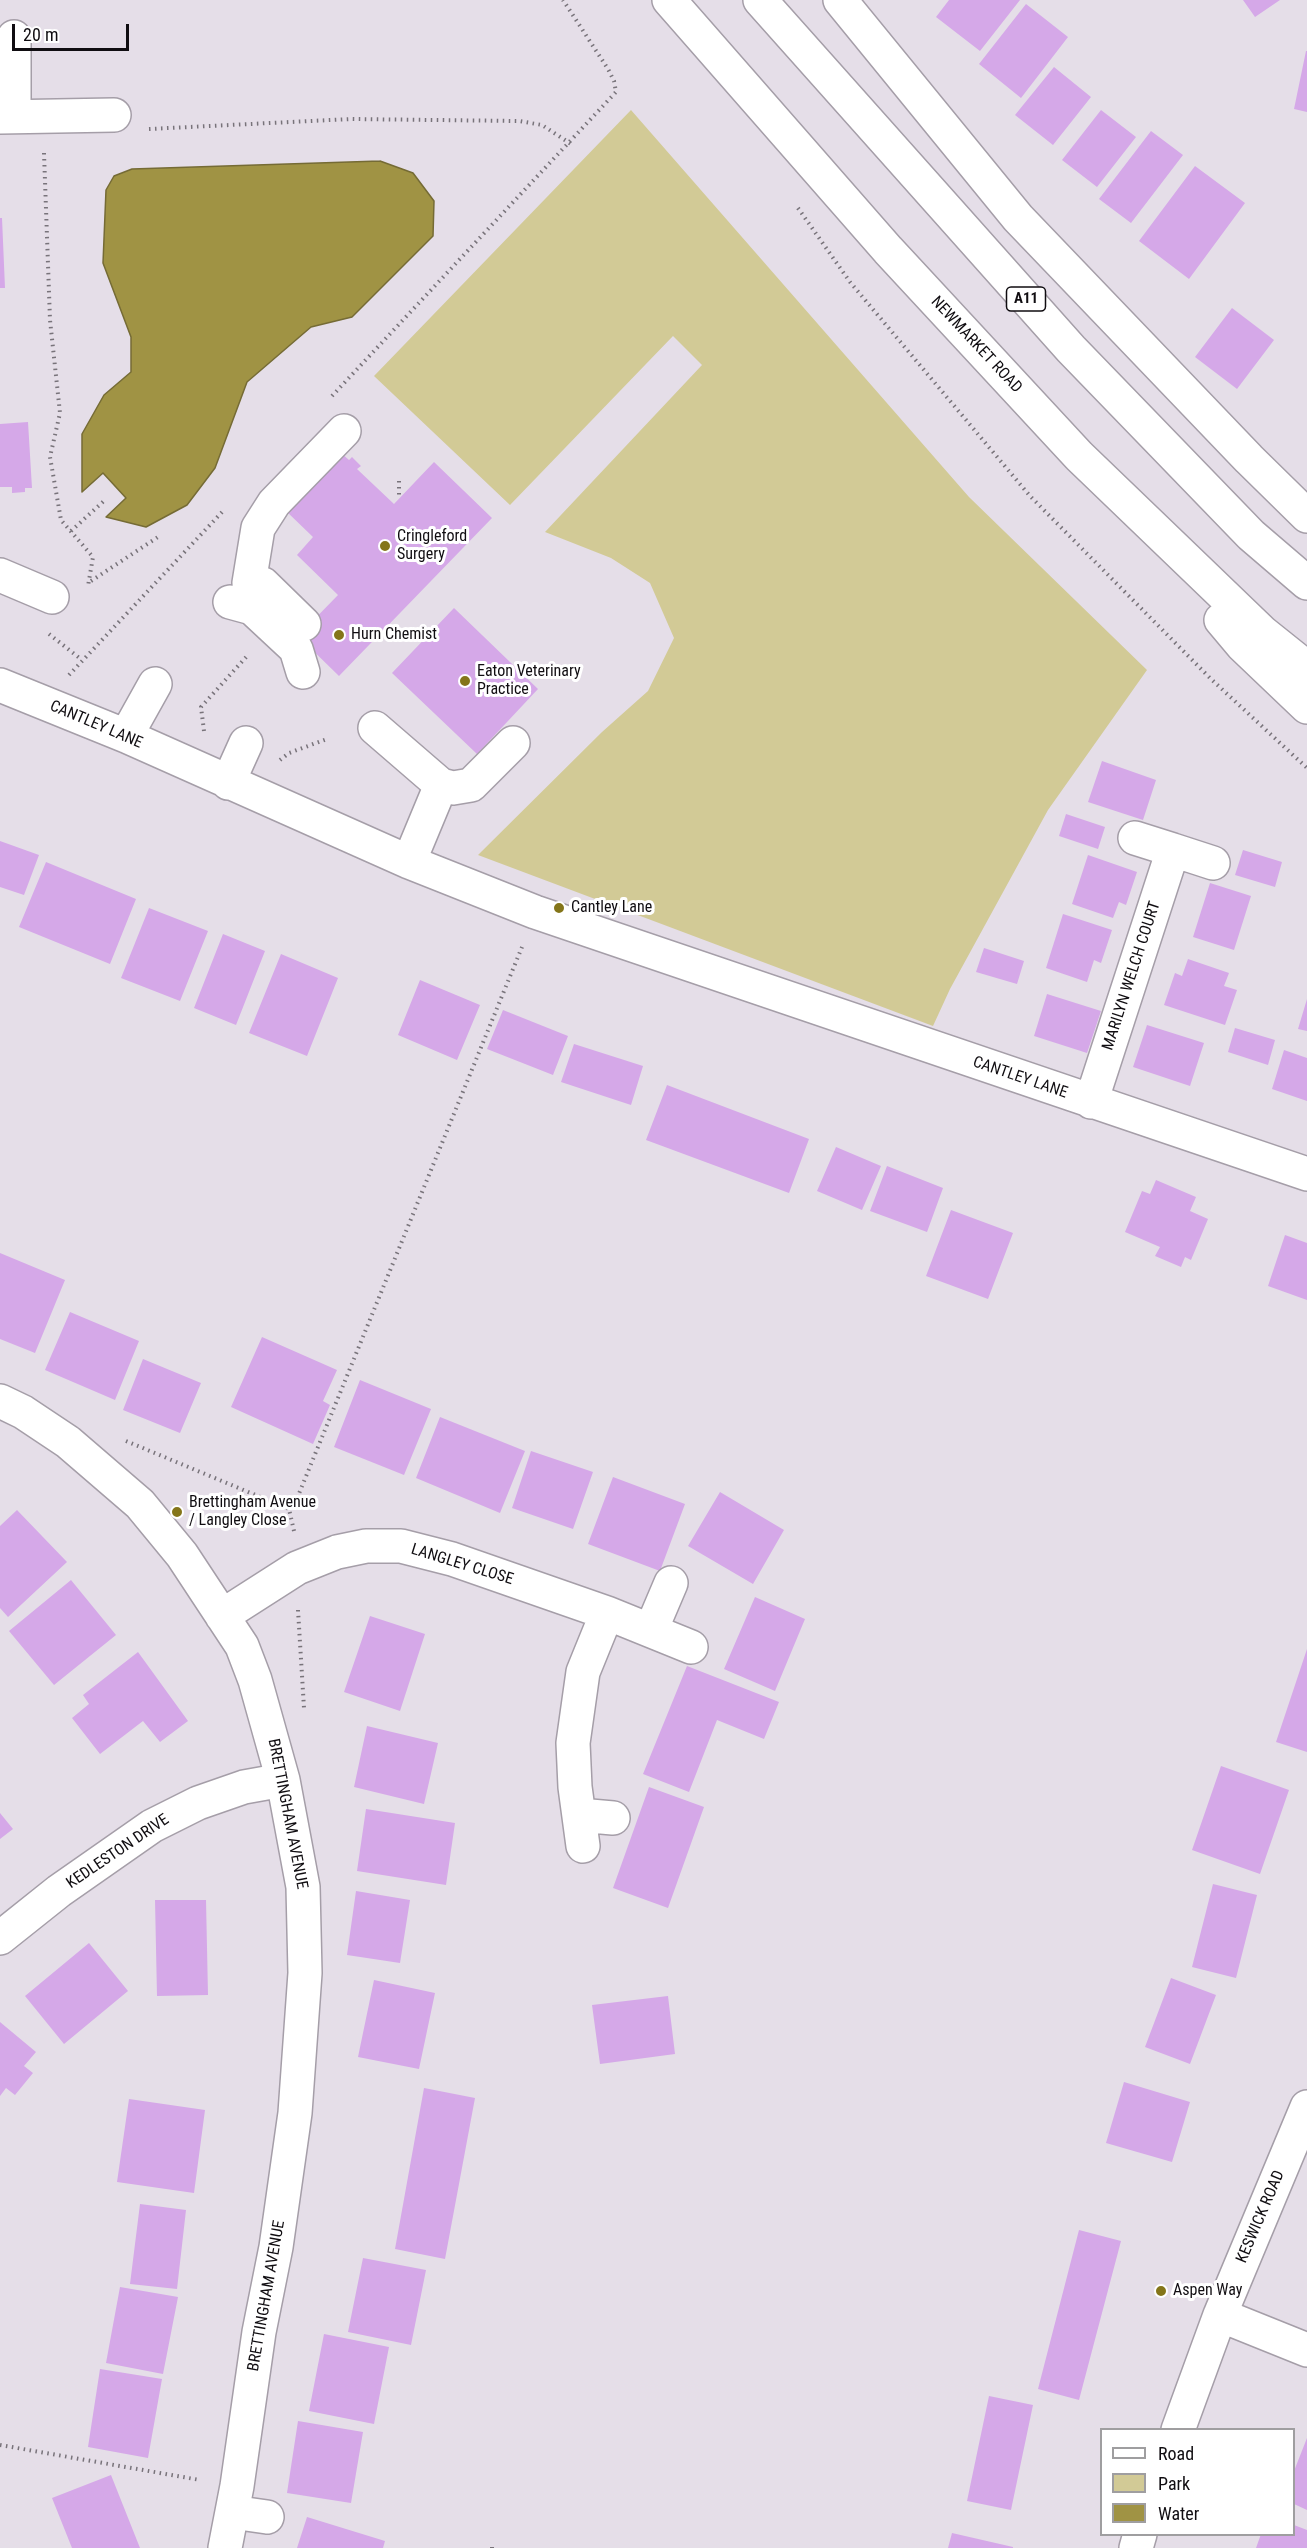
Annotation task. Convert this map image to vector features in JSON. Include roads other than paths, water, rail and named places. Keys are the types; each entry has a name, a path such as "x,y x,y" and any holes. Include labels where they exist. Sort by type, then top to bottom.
{"main road":[{"name":"NEWMARKET ROAD","path":"669,0 888,250 1079,456 1263,633 1307,668"},
{"name":"A11","path":"760,0 1071,350 1251,535 1307,584"},
{"path":"840,0 1018,218 1249,459 1307,516"},
{"path":"14,37 19,117 114,115"},
{"path":"304,624 263,584 249,583 258,528 274,503 344,430"},
{"path":"1079,456 1242,645 1307,707"},
{"path":"0,575 52,611"},
{"path":"230,602 252,608 296,649 303,672"},
{"path":"126,736 155,684"},
{"name":"CANTLEY LANE","path":"0,685 126,736 409,862 535,912 1307,1174"},
{"path":"375,728 441,785 453,788 471,785 513,743"},
{"path":"228,783 246,743"},
{"path":"409,862 441,785"},
{"path":"1135,838 1213,863"},
{"name":"MARILYN WELCH COURT","path":"1091,1102 1173,850"},
{"name":"BRETTINGHAM AVENUE","path":"0,1401 23,1412 68,1442 140,1504 182,1555 242,1646 255,1680 283,1780 303,1887 304,1985 290,2146 276,2247 259,2332 225,2548"},
{"name":"LANGLEY CLOSE","path":"222,1616 297,1568 337,1552 366,1546 401,1546 452,1559 607,1613 691,1647"},
{"path":"651,1630 671,1583"},
{"path":"607,1613 583,1672 573,1743 575,1787 581,1831 613,1818"},
{"name":"KEDLESTON DRIVE","path":"0,1938 59,1891 152,1826 198,1803 244,1787 283,1780"},
{"name":"KESWICK ROAD","path":"1179,2428 1220,2315 1307,2107"},
{"path":"1220,2315 1307,2350"},
{"path":"234,2499 267,2517"}],"water":[{"path":"380,161 413,173 434,201 433,236 352,317 311,327 247,382 215,468 187,505 146,527 106,517 126,498 103,473 82,492 82,434 104,395 131,372 131,337 103,263 106,190 114,176 132,169"}],"place":[{"name":"Cringleford Surgery","path":"385,546"},
{"name":"Hurn Chemist","path":"339,635"},
{"name":"Eaton Veterinary Practice","path":"465,681"},
{"name":"Cantley Lane","path":"559,908"},
{"name":"Brettingham Avenue / Langley Close","path":"177,1512"},
{"name":"Aspen Way","path":"1161,2291"}]}
